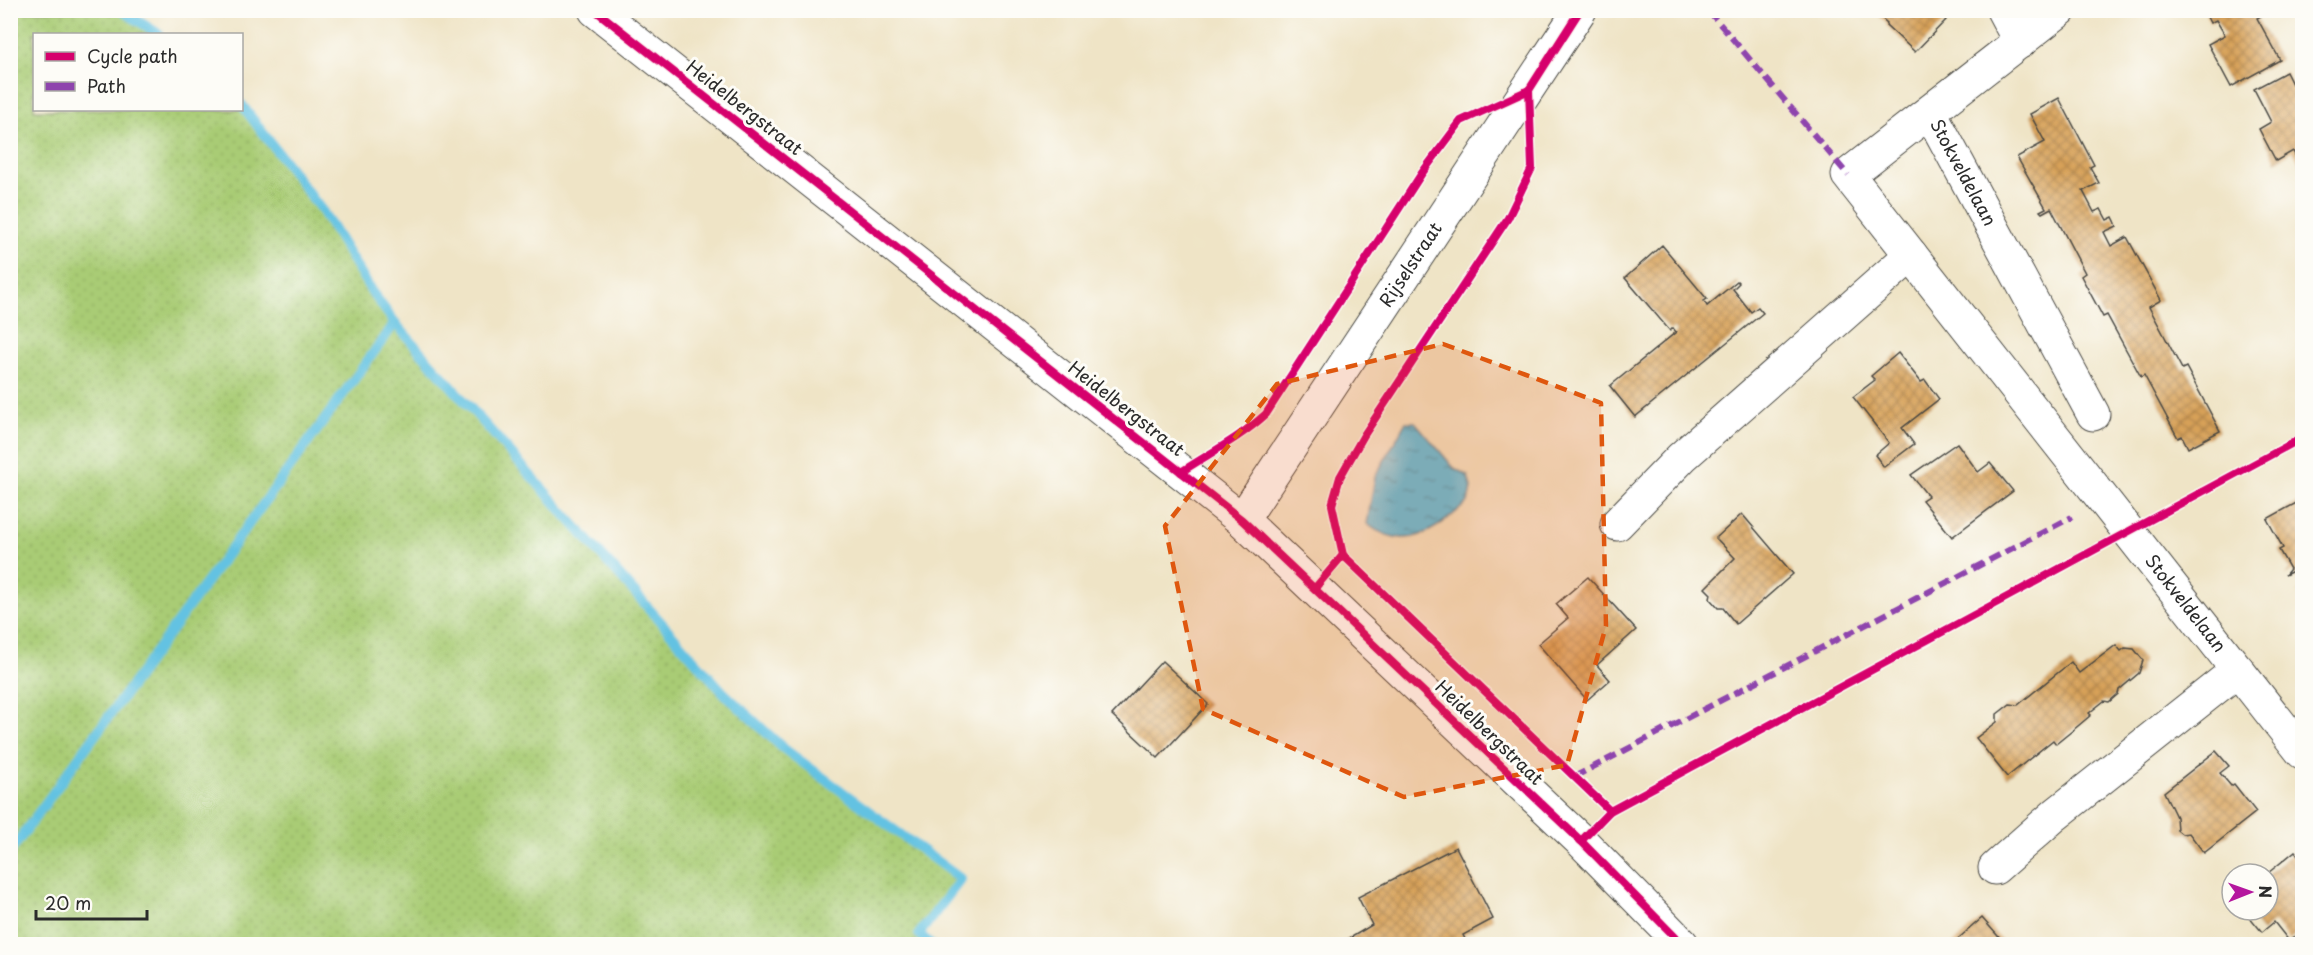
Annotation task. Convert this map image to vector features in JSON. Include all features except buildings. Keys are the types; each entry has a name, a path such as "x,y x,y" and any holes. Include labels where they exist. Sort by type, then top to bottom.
{"street":[{"name":"Heidelbergstraat","path":"595,10 1242,520 1581,841 1682,945"},
{"name":"Rijselstraat","path":"1242,520 1580,10"},
{"path":"2003,10 2020,42"},
{"path":"1930,112 2060,10"},
{"name":"Stokveldelaan","path":"2093,414 1930,112 1848,175 2302,752"},
{"path":"1617,524 1682,457 1911,255"},
{"name":"Stokveldelaan","path":"1995,868 2055,815 2238,670"}],"highlighted area":[{"path":"1443,344 1601,403 1606,626 1567,765 1404,797 1203,709 1165,526 1277,384"}],"green space":[{"path":"10,11 121,11 157,33 33,33 33,111 243,111 243,106 323,212 372,292 395,323 724,693 783,748 961,879 919,933 931,944 11,944"}],"water":[{"path":"1406,422 1415,422 1454,468 1468,476 1471,488 1468,502 1433,529 1409,538 1382,533 1367,524 1375,477"}],"waterway":[{"path":"121,10 157,33"},
{"path":"243,106 323,212 372,292 395,323 724,693 783,748 961,879 919,934 931,944"},
{"path":"10,852 395,323"}],"marked path":[{"path":"1708,10 1848,175"},
{"path":"1574,777 2072,517"}],"cycle path":[{"path":"595,10 1242,520 1581,841 1682,944"},
{"path":"1529,90 1580,10"},
{"path":"1181,472 1236,437 1266,414 1422,173 1461,121 1529,90"},
{"path":"1343,555 1332,505 1340,477 1364,435 1508,218 1532,168 1529,90"},
{"path":"1581,841 1610,811 2302,438"},
{"path":"1315,588 1343,555 1610,811"}]}
